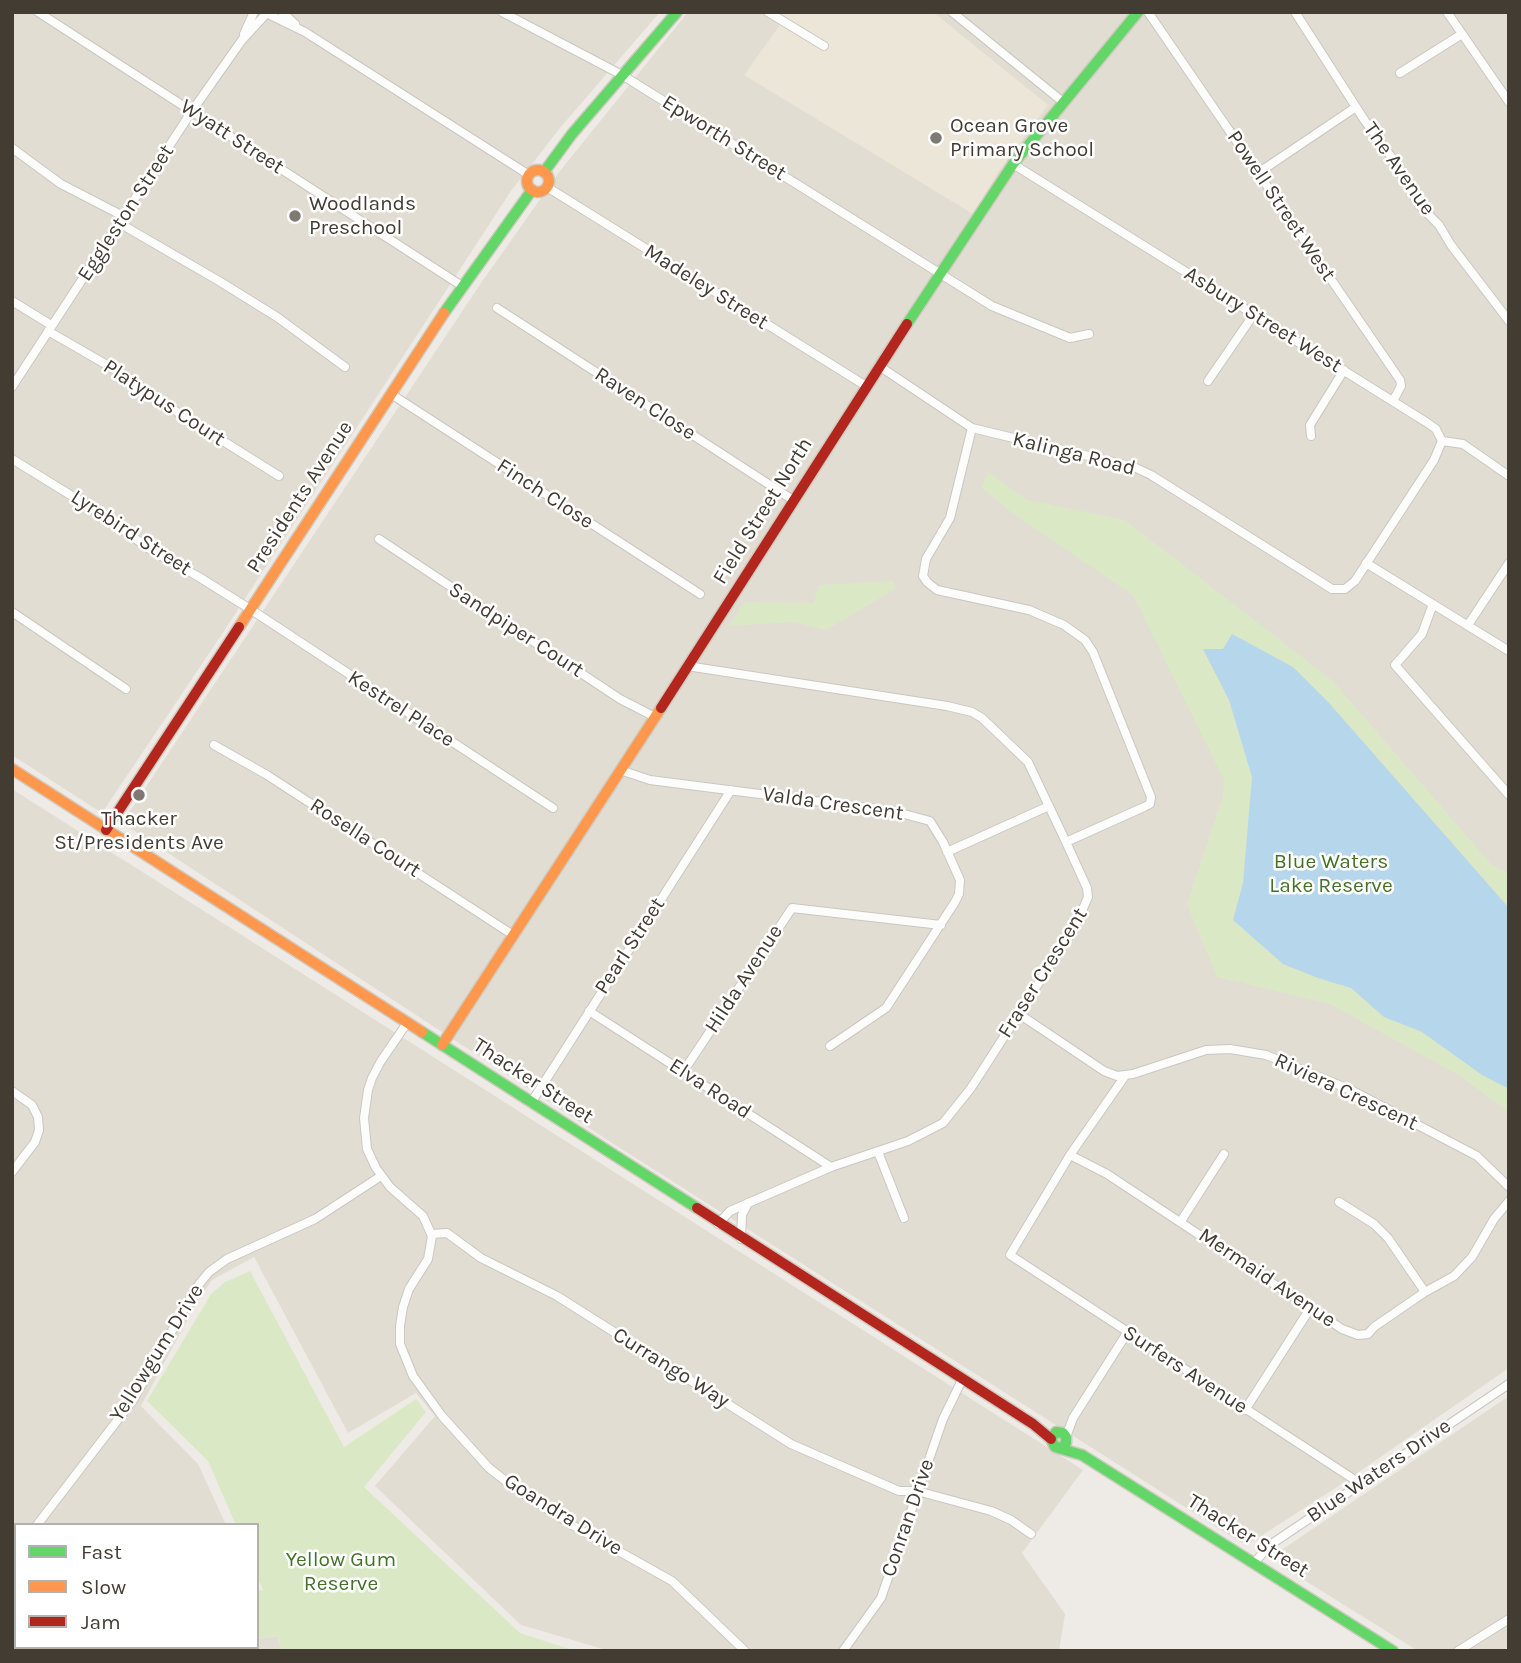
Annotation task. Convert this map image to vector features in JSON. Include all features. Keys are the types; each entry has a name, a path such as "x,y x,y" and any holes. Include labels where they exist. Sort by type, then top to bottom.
{"street":[{"name":"Wyatt Street","path":"38,12 462,286"},
{"path":"282,12 305,32"},
{"name":"Epworth Street","path":"502,12 622,75 992,306 1070,338 1089,334"},
{"path":"544,172 572,134 677,12"},
{"path":"768,12 824,46"},
{"path":"952,12 1063,102"},
{"name":"Field Street North","path":"442,1045 866,386 1013,164 1139,12"},
{"name":"Powell Street West","path":"1148,12 1400,380 1401,386 1394,401"},
{"name":"The Avenue","path":"1295,12 1392,158 1419,205 1439,225 1509,321"},
{"path":"1447,12 1509,102"},
{"name":"Eggleston Street","path":"12,387 192,111 263,13"},
{"path":"263,13 305,32 529,175"},
{"path":"1400,73 1462,34"},
{"path":"1258,173 1356,107"},
{"path":"12,148 61,184 277,317 345,367"},
{"name":"Asbury Street West","path":"1013,164 1394,401 1436,429 1442,441 1463,444 1509,476"},
{"path":"536,170 544,172 549,179 547,187 540,192 532,190 527,183 529,175 536,170"},
{"name":"Madeley Street","path":"547,187 866,386"},
{"name":"Presidents Avenue","path":"106,830 462,286 532,190"},
{"name":"Platypus Court","path":"12,301 183,416 279,476"},
{"name":"Raven Close","path":"497,308 793,500"},
{"path":"1208,381 1254,314"},
{"name":"Kalinga Road","path":"879,366 972,428 1135,467 1326,586 1339,590 1350,586 1366,563"},
{"path":"1311,436 1310,425 1344,370"},
{"name":"Finch Close","path":"391,394 700,594"},
{"path":"972,428 950,518 926,559 923,576 926,582 937,590 1028,610 1064,625 1085,640 1093,652 1149,788 1150,804 1066,842"},
{"path":"1442,441 1434,460 1366,563 1509,651"},
{"name":"Lyrebird Street","path":"12,458 98,512 154,552 250,609"},
{"name":"Sandpiper Court","path":"379,539 620,699 655,717"},
{"path":"1468,625 1509,564"},
{"path":"1433,604 1422,634 1395,665 1509,795"},
{"name":"Kestrel Place","path":"250,609 553,808"},
{"path":"12,612 126,689"},
{"name":"Fraser Crescent","path":"687,666 972,712 992,725 1028,762 1087,888 1088,897 1076,925 961,1102 943,1124 878,1152 831,1167 748,1203 730,1211 718,1224"},
{"name":"Rosella Court","path":"215,746 268,775 513,935"},
{"name":"Valda Crescent","path":"620,771 650,780 919,816 930,821 960,880 956,902 886,1008 830,1046"},
{"name":"Thacker Street","path":"13,772 962,1380 1060,1438 1082,1455 1394,1651"},
{"name":"Pearl Street","path":"531,1103 731,790"},
{"path":"947,852 1049,806"},
{"name":"Hilda Avenue","path":"683,1072 792,908 941,925"},
{"name":"Elva Road","path":"589,1011 831,1167"},
{"path":"1019,1014 1104,1071 1125,1076"},
{"path":"407,1023 380,1061 368,1090 365,1103 367,1149 381,1176 403,1200 424,1216 431,1234"},
{"name":"Riviera Crescent","path":"1125,1076 1206,1051 1230,1049 1266,1055 1351,1090 1477,1157 1509,1187"},
{"path":"1070,1155 1125,1076"},
{"path":"12,1091 32,1105 38,1117 39,1130 35,1142 12,1172"},
{"path":"878,1152 904,1218"},
{"path":"1181,1221 1224,1154"},
{"name":"Mermaid Avenue","path":"1070,1155 1107,1174 1350,1333 1358,1335 1368,1334 1425,1292 1454,1276 1464,1267 1494,1219 1509,1201"},
{"name":"Surfers Avenue","path":"1070,1155 1010,1255 1361,1484"},
{"name":"Yellowgum Drive","path":"39,1523 134,1400 196,1287 209,1272 227,1259 315,1219 381,1176"},
{"path":"1339,1202 1374,1224 1388,1238 1425,1292"},
{"path":"741,1239 742,1215 748,1203"},
{"name":"Currango Way","path":"431,1234 447,1233 481,1258 557,1296 791,1444 900,1492 917,1491 991,1511 1011,1520 1031,1534"},
{"name":"Goandra Drive","path":"431,1234 432,1249 409,1289 400,1326 400,1344 412,1376 489,1468 572,1525 672,1581 745,1651"},
{"path":"1245,1410 1311,1307"},
{"path":"1060,1438 1127,1333"},
{"name":"Conran Drive","path":"845,1650 881,1598 943,1419 962,1380"},
{"name":"Blue Waters Drive","path":"1254,1563 1265,1549 1509,1384"},
{"path":"1458,1651 1509,1619"}],"shaded area":[{"path":"12,12 660,12 560,128 511,191 102,813 12,755"},
{"path":"688,12 1509,12 1509,1368 1337,1487 1250,1543 1240,1542 609,1141 122,823 481,283 560,171"},
{"name":"Ocean Grove Primary School","path":"777,12 933,12 1048,105 999,171 973,214 744,75 785,18"},
{"path":"12,789 1083,1470 1022,1553 1065,1614 1059,1651 610,1651 521,1625 375,1486 435,1416 416,1393 348,1433 254,1257 212,1280 197,1302 141,1406 198,1464 225,1523 14,1523 14,1649 150,1649 12,1651"},
{"path":"1509,1396 1509,1651 1418,1651 1280,1565 1277,1553"},
{"path":"278,1636 281,1651 233,1651 259,1649 259,1639"}],"green space":[{"name":"Blue Waters Lake Reserve","path":"988,472 1027,500 1125,520 1332,680 1491,864 1509,874 1509,1112 1460,1076 1330,1004 1217,977 1187,904 1223,796 1224,780 1133,595 1016,516 982,488"},
{"path":"894,581 895,589 826,630 794,622 729,626 744,602 814,603 819,585"},
{"name":"Yellow Gum Reserve","path":"250,1271 344,1447 416,1399 426,1412 364,1487 520,1633 576,1651 281,1651 278,1636 259,1639 259,1591 263,1590 259,1581 259,1523 235,1523 208,1461 147,1401 211,1294 225,1282"},
{"path":"162,1649 236,1649 233,1651 160,1651"}],"water":[{"name":"Blue Waters Lake Reserve","path":"1232,634 1293,667 1329,703 1509,908 1509,1089 1482,1075 1422,1032 1384,1017 1351,988 1283,964 1233,920 1243,883 1252,777 1229,700 1203,649 1223,649"}],"traffic: fast":[{"path":"544,172 572,134 677,12"},
{"path":"907,324 1013,164 1138,12"},
{"path":"444,313 532,190"},
{"path":"422,1032 697,1208"},
{"path":"1061,1448 1066,1443 1066,1437 1063,1433 1056,1432 1051,1439 1055,1447 1082,1455 1393,1651"}],"traffic: slow":[{"path":"538,170 546,173 549,181 546,189 538,192 530,189 527,181 530,173 538,170"},
{"path":"239,627 444,313"},
{"path":"442,1045 661,708"},
{"path":"12,769 422,1032"}],"traffic: jam":[{"path":"661,708 907,324"},
{"path":"106,830 239,627"},
{"path":"697,1208 1033,1424 1051,1439"}],"place":[{"name":"Ocean Grove Primary School","path":"936,138"},
{"name":"Woodlands Preschool","path":"295,216"},
{"name":"Thacker St/Presidents Ave","path":"139,795"}]}
